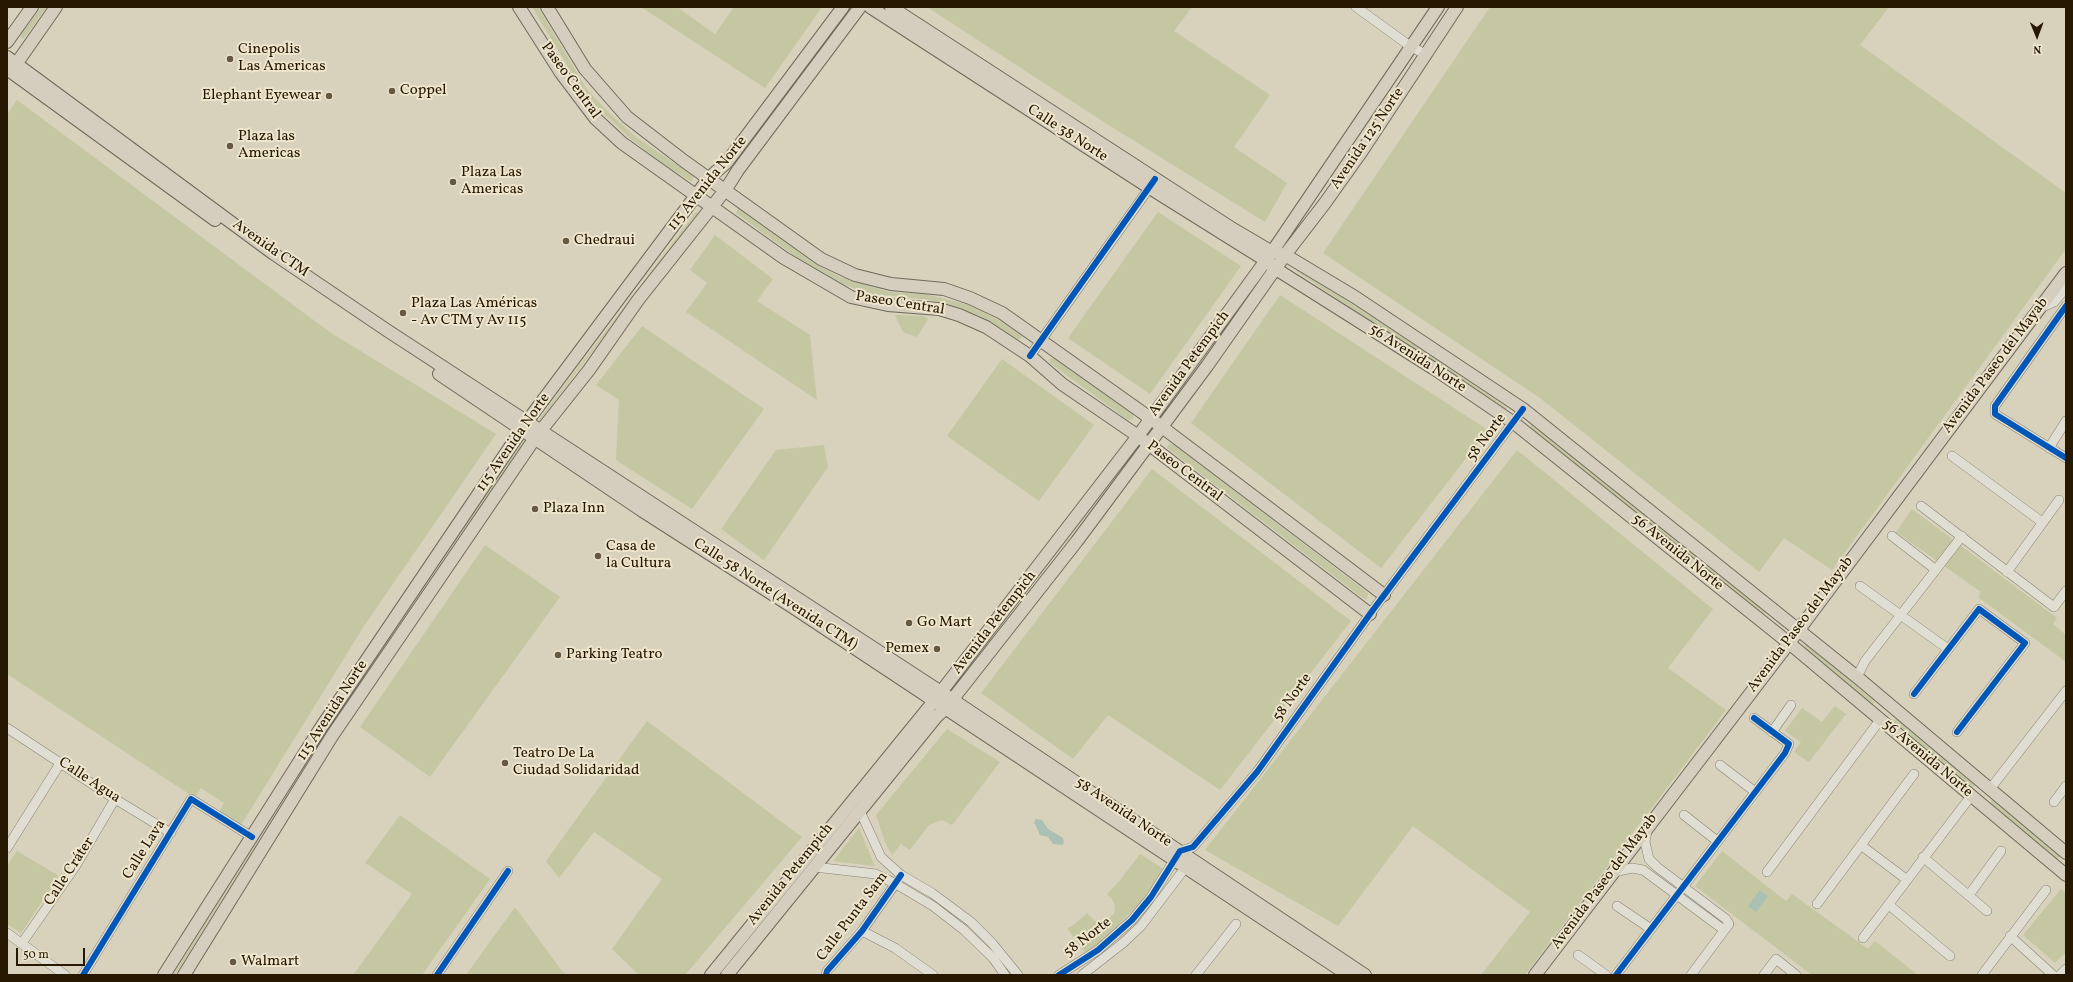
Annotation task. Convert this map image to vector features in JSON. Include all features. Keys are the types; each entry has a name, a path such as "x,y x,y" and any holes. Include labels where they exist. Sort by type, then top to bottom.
{"main road":[{"path":"7,42 32,7"},
{"path":"10,68 56,7"},
{"name":"Paseo Central","path":"519,7 561,73 595,118 622,142 784,258 851,297 888,306 939,309 959,315 986,327 1030,356 1062,384 1138,436 1370,614"},
{"name":"Paseo Central","path":"547,7 585,69 610,100 634,122 821,259 848,272 891,284 944,289 970,298 1002,313 1161,426 1384,595"},
{"name":"115 Avenida Norte","path":"164,975 320,729 525,425 698,196 709,178 727,162 843,7"},
{"name":"115 Avenida Norte","path":"184,975 332,736 538,434 590,370 638,300 726,189 738,170 860,7"},
{"name":"Calle 38 Norte","path":"870,7 1268,256"},
{"name":"Calle 38 Norte","path":"891,7 1152,183"},
{"name":"Avenida 125 Norte","path":"1268,256 1438,7"},
{"name":"Avenida 125 Norte","path":"1276,269 1362,151 1457,7"},
{"name":"Avenida CTM","path":"10,68 270,260 538,434"},
{"name":"56 Avenida Norte","path":"1312,270 1299,254 1301,248 1324,214 1325,203"},
{"name":"56 Avenida Norte","path":"2064,870 1975,799 1789,643 1514,423 1423,362 1276,269 1268,256 1285,255 1312,270 1523,409 1799,629 2066,853"},
{"name":"Avenida Petempich","path":"711,975 938,696 1138,436 1268,256"},
{"name":"Avenida Petempich","path":"727,975 937,716 949,704 1077,541 1276,269"},
{"name":"Avenida Paseo del Mayab","path":"1534,975 1789,643 2066,273"},
{"name":"Calle 58 Norte (Avenida CTM)","path":"538,434 938,696"},
{"name":"58 Avenida Norte","path":"938,696 1177,855 1190,857"},
{"path":"1880,720 1890,705"},
{"path":"1975,799 1990,789"},
{"path":"1190,857 1348,975"},
{"path":"1190,857 1365,975"}],"street":[{"path":"1356,7 1410,46 1425,54"},
{"path":"1030,356 1152,183"},
{"path":"2041,308 2054,302 2066,288"},
{"path":"2066,306 1995,406 1995,414 2066,458"},
{"name":"58 Norte","path":"1082,975 1123,943 1141,926 1190,857 1257,772 1370,614 1523,409"},
{"path":"2049,448 2066,421"},
{"path":"1952,456 2042,522"},
{"path":"2007,572 2059,500"},
{"path":"1921,506 2054,607 2066,591"},
{"path":"1892,536 1936,570"},
{"path":"1857,677 1865,661 1962,536"},
{"path":"1860,586 1948,649"},
{"path":"1914,694 1979,609 2025,643 1957,732"},
{"path":"1990,789 2066,691"},
{"path":"1772,732 1791,705"},
{"path":"1616,975 1754,791 1785,753 1789,744 1754,718"},
{"path":"1767,872 1880,720"},
{"name":"Calle Agua","path":"7,728 61,762 115,799 171,833"},
{"path":"7,848 61,762"},
{"path":"1720,765 1754,791"},
{"path":"1817,904 1862,846 1914,774"},
{"path":"2054,802 2066,786"},
{"name":"Calle Cráter","path":"22,944 75,867 115,799"},
{"name":"Calle Lava","path":"83,975 191,799 252,837"},
{"path":"1863,938 1889,905 1923,857 1975,799"},
{"name":"Calle Punta Sam","path":"860,811 881,857 901,875 932,893 971,922 992,943 1018,975"},
{"path":"1684,815 1717,841"},
{"path":"1648,826 1644,842 1649,859 1657,867 1726,919 1729,924 1691,975"},
{"path":"1862,846 1906,879"},
{"path":"1969,895 2001,851"},
{"path":"1177,855 1190,857"},
{"name":"58 Norte","path":"1059,975 1098,950 1132,920 1151,898 1177,855"},
{"path":"1923,857 1987,911"},
{"name":"Calle Punta Sam","path":"814,867 876,874 896,884 932,906 964,930 993,958 1005,975"},
{"path":"1650,874 1657,867"},
{"path":"1614,872 1632,868 1650,874 1724,930"},
{"path":"437,975 508,871"},
{"name":"Calle Punta Sam","path":"826,975 827,971 862,930 901,875"},
{"path":"1982,975 2046,890"},
{"path":"1889,905 1950,956"},
{"path":"1617,906 1651,929"},
{"path":"1132,920 1141,926"},
{"path":"1196,975 1236,924"},
{"name":"Calle Punta Sam","path":"862,930 895,948 934,975"},
{"path":"7,933 65,975"},
{"path":"2010,936 2051,974"},
{"path":"1578,955 1606,975"},
{"path":"1764,975 1776,959 1796,975"},
{"path":"2060,975 2066,968"}],"green space":[{"path":"41,7 47,7 22,39 21,35"},
{"path":"532,7 538,7 586,88 606,110 636,137 693,176 692,182 663,164 632,140 601,111 582,90"},
{"path":"641,7 677,7 715,34 734,7 822,7 765,88"},
{"path":"927,7 1192,7 1174,31 1270,95 1234,147 1287,183 1265,222 1107,124"},
{"path":"1490,7 1889,7 1860,45 2066,193 2066,249 1832,570 1784,538 1759,572 1540,398 1323,253"},
{"path":"848,10 850,12 729,173 727,171"},
{"path":"17,100 331,333 496,434 364,626 241,825 219,812 224,803 201,788 195,798 7,674 7,115"},
{"path":"738,207 815,264 840,277 890,292 924,294 966,304 1002,322 1021,335 1022,338 1016,340 981,316 944,303 923,299 873,294 837,283 811,268 736,213"},
{"path":"696,212 698,213 540,420 539,419"},
{"path":"1158,212 1241,266 1150,394 1068,338"},
{"path":"715,235 773,279 757,301 810,335 817,400 686,312 707,283 690,270"},
{"path":"1298,269 1415,345 1506,407 1506,409 1504,410 1296,271"},
{"path":"1280,295 1488,430 1381,568 1191,423"},
{"path":"895,315 924,316 928,319 917,337 903,332"},
{"path":"642,326 764,409 692,509 616,460 619,400 596,385"},
{"path":"1054,358 1133,414 1133,419 1128,420 1050,363 1049,359"},
{"path":"1002,359 1094,425 1039,501 947,436"},
{"path":"1531,424 1765,611 1763,615 1530,427"},
{"path":"523,440 525,440 525,442 437,568 316,748 175,975 173,975 343,703"},
{"path":"1169,444 1173,444 1368,593 1367,599 1364,599 1167,448"},
{"path":"824,445 828,467 764,560 721,529 776,450"},
{"path":"1517,450 1713,609 1668,668 1726,710 1525,975 1481,975 1530,912 1413,826 1338,926 1205,850"},
{"path":"1133,451 1135,453 1038,578 1037,577"},
{"path":"1152,469 1351,621 1220,790 1108,715 1073,759 981,693"},
{"path":"1912,509 2057,618 2053,624 2066,635 2066,662 1978,597 1981,592 1896,532"},
{"path":"485,545 560,597 430,777 360,727"},
{"path":"1033,584 951,691 950,690"},
{"path":"1805,645 1809,645 1874,701 1873,706 1805,651"},
{"path":"1835,706 1846,714 1809,762 1794,752 1801,742 1785,731 1802,708 1822,722"},
{"path":"1895,719 1899,720 1975,783 1975,786 1970,788 1892,722"},
{"path":"647,721 802,837 685,975 639,975 612,949 662,879 594,832 559,878 546,861"},
{"path":"947,729 1000,762 952,825 942,820 929,825 910,850 901,844 892,855 885,842 876,815"},
{"path":"1992,800 1996,801 2058,852 2060,856 2058,859 2055,859 1990,807"},
{"path":"400,815 490,879 422,975 353,975 412,894 365,863"},
{"path":"859,828 875,866 833,861"},
{"path":"17,851 59,876 21,933 7,924 7,866"},
{"path":"1722,851 1786,901 1792,894 1868,949 1875,941 1918,975 1812,975 1695,886"},
{"path":"1140,854 1162,868 1162,873 1139,904 1097,946 1086,954 1067,928 1072,926 1087,913 1095,921 1105,921 1114,914 1115,906 1112,899 1107,894 1121,879"},
{"path":"2061,889 2066,893 2066,952 2055,963 2023,935"},
{"path":"515,907 562,971 567,975 466,975"}],"shaded area":[{"path":"1036,819 1042,820 1048,829 1063,838 1064,843 1062,845 1053,844 1048,837 1040,835 1034,822"},
{"path":"1760,890 1768,896 1756,912 1748,906"}],"cycle path":[{"path":"1030,356 1155,179"},
{"path":"2066,306 1995,406 1995,414 2066,458"},
{"path":"1059,975 1098,950 1132,920 1151,897 1180,851 1193,847 1257,772 1370,614 1523,409"},
{"path":"1914,694 1979,609 2025,643 1957,732"},
{"path":"1616,975 1785,753 1789,744 1754,718"},
{"path":"83,975 191,799 252,837"},
{"path":"437,975 508,871"},
{"path":"826,975 827,971 862,931 901,875"}],"place":[{"name":"Cinepolis Las Americas","path":"230,59"},
{"name":"Coppel","path":"392,91"},
{"name":"Elephant Eyewear","path":"329,96"},
{"name":"Plaza las Americas","path":"230,146"},
{"name":"Plaza Las Americas","path":"453,182"},
{"name":"Chedraui","path":"566,241"},
{"name":"Plaza Las Américas - Av CTM y Av 115","path":"403,313"},
{"name":"Plaza Inn","path":"535,509"},
{"name":"Casa de la Cultura","path":"598,556"},
{"name":"Go Mart","path":"909,623"},
{"name":"Pemex","path":"937,649"},
{"name":"Parking Teatro","path":"558,655"},
{"name":"Teatro De La Ciudad Solidaridad","path":"505,763"},
{"name":"Walmart","path":"233,962"}]}
